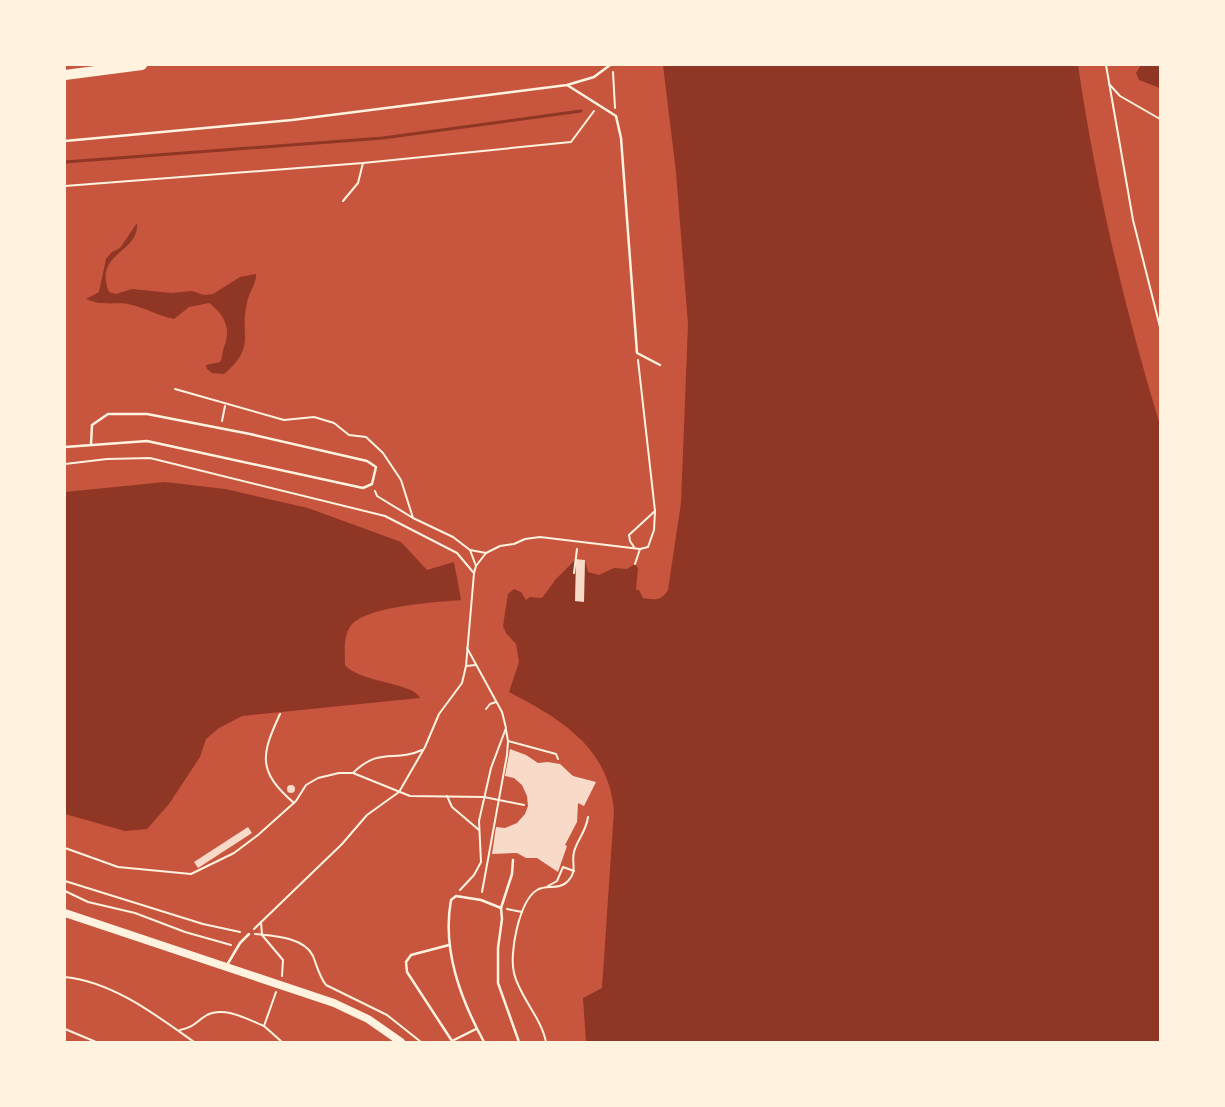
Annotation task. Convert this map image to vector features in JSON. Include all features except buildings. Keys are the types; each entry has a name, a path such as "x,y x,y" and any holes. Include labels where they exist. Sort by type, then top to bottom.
{"highway":[{"path":"65,75 142,65"}],"main road":[{"path":"65,913 334,1003 368,1020 401,1042"}],"lane":[{"path":"65,141 292,120 567,85 594,77 611,65"},
{"path":"567,85 616,116 621,138 637,353 660,365"},
{"path":"65,447 147,441 363,488 372,484 376,466 367,461 220,428 147,414 108,414 92,425 91,444"},
{"path":"513,860 512,874 501,908 498,983 518,1042"},
{"path":"484,1042 476,1029 458,984 449,945 447,922 451,900 456,896 481,900 501,908"},
{"path":"227,967 240,943 249,934"},
{"path":"449,945 411,955 406,962 408,972 452,1041 476,1029"}],"path":[{"path":"611,65 616,116"},
{"path":"1106,65 1133,220 1160,327"},
{"path":"1109,84 1120,96 1160,119"},
{"path":"65,186 363,163 571,142 599,105"},
{"path":"343,200 358,183 363,163"},
{"path":"249,934 342,844 367,815 399,792 423,749 439,714 457,693 466,666 474,573 476,566 486,553 500,546 540,537 640,549 648,547 654,530 655,511 637,353"},
{"path":"175,389 284,420 314,417 334,423 349,435 366,437 383,453 401,480 413,518"},
{"path":"220,428 226,405"},
{"path":"65,464 107,459 150,458 385,516 457,553 474,573"},
{"path":"372,484 378,496 413,518 453,538 470,550 486,553"},
{"path":"634,547 629,535 655,511"},
{"path":"574,573 577,549"},
{"path":"635,564 640,549"},
{"path":"470,550 476,566"},
{"path":"467,648 502,712 508,741 481,900"},
{"path":"466,666 476,665"},
{"path":"486,709 490,704 496,702"},
{"path":"280,714 267,743 265,760 270,774 280,791 294,803"},
{"path":"456,896 474,875 481,862 480,831 484,797 506,728"},
{"path":"508,741 556,754 558,759"},
{"path":"353,773 364,762 378,756 411,755 423,749"},
{"path":"65,848 118,868 191,874 234,853 294,803 306,785 318,778 353,773 410,796 484,797 524,805"},
{"path":"447,796 452,808 480,831"},
{"path":"546,887 562,886 571,878 574,871 574,852 587,826 588,817"},
{"path":"546,1042 543,1028 514,974 513,948 522,912 530,895 557,881 563,866 574,871"},
{"path":"65,881 202,924 302,944 310,950 321,979 326,985 387,1015 421,1042"},
{"path":"65,891 88,902 122,909 184,932 235,946"},
{"path":"501,908 522,912"},
{"path":"65,977 94,984 130,999 194,1042"},
{"path":"178,1031 193,1028 206,1016 219,1011 264,1026"},
{"path":"65,1029 96,1042"}],"shaded area":[{"path":"663,65 1078,65 1093,156 1112,246 1160,425 1160,1042 586,1042 583,998 602,988 614,810 610,788 592,752 579,738 546,713 509,692 519,662 516,644 506,633 503,626 508,594 514,589 521,592 526,600 530,597 542,598 556,579 576,559 585,560 588,572 599,575 614,568 627,569 635,564 638,568 636,590 639,590 643,598 658,599 668,590 681,503 688,324 676,172"},
{"path":"1141,65 1160,65 1160,88 1139,80 1136,73"},
{"path":"137,223 136,233 131,241 111,261 107,269 106,279 109,292 116,294 132,289 171,293 192,291 204,295 213,294 240,277 256,274 245,314 244,348 234,364 224,374 212,373 207,369 206,365 220,362 227,334 225,322 219,312 209,303 189,307 174,319 128,304 102,303 86,299 99,292 106,259 112,252 120,248"},
{"path":"165,482 225,489 308,508 401,542 427,570 454,562 461,600 401,606 369,614 350,627 346,635 345,665 352,671 362,676 407,689 420,698 242,716 219,728 206,739 200,757 169,804 147,829 125,831 65,814 65,492"}],"waterway":[{"path":"65,162 383,138 581,111"}]}
